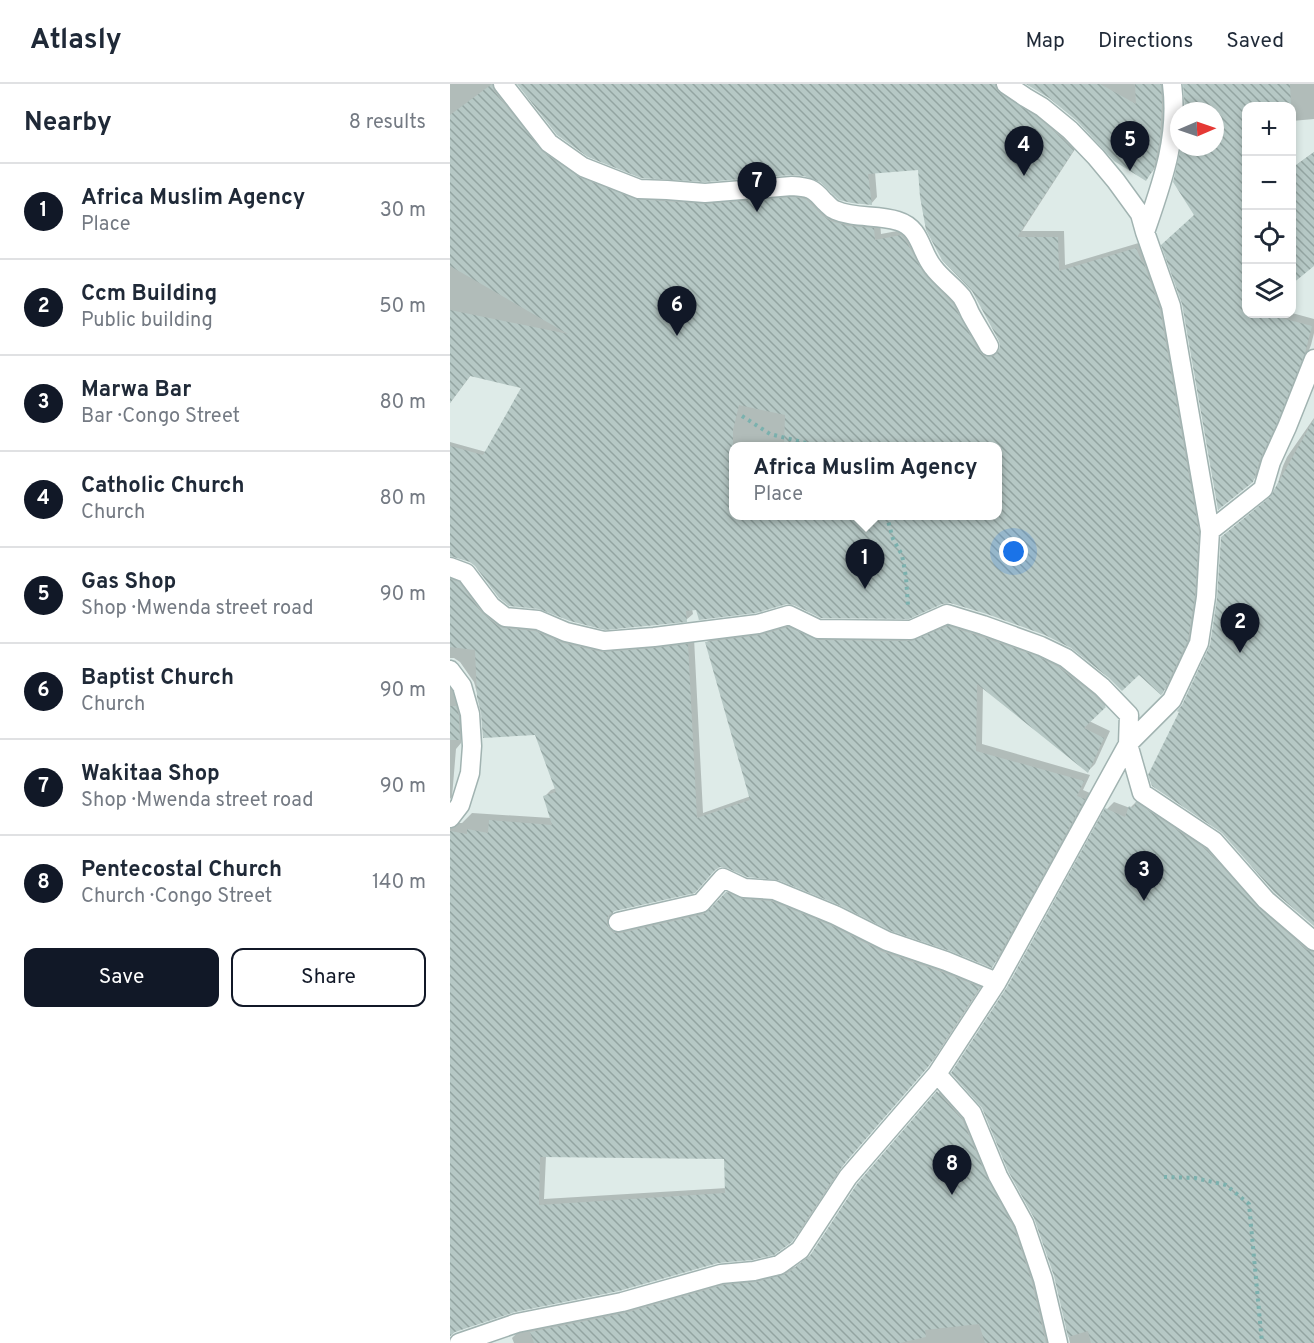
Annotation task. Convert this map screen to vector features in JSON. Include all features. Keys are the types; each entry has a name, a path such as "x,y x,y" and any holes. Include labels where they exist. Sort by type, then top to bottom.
{"street":[{"path":"503,84 549,143 583,167 639,189 705,193 792,186 806,187 817,193 832,209 854,216 898,221 911,227 930,264 963,298 989,346"},
{"path":"459,1343 517,1323 622,1302 721,1274 754,1271 779,1265 800,1250 848,1177 937,1074 997,982 1128,744 1172,700 1199,643 1206,597 1210,531 1171,306 1144,232 1140,214 1096,157 1070,130 1042,107 1006,84"},
{"path":"1144,232 1162,182 1172,138 1172,84"},
{"path":"1210,531 1263,489 1271,462 1314,359"},
{"path":"450,567 466,573 491,606 505,617 538,620 566,632 604,641 758,624 789,615 818,629 911,630 947,614 1041,646 1066,658 1102,687 1129,715 1128,744 1142,794 1214,841 1266,900 1314,941"},
{"path":"450,670 462,686 470,714 472,746 470,773 460,805 450,818"},
{"path":"618,922 701,903 723,878 744,888 774,890 835,915 887,941 946,960 997,982"},
{"path":"937,1074 972,1113 998,1176 1024,1223 1043,1279 1058,1343"}],"path":[{"path":"742,416 770,434 800,442"},
{"path":"887,520 893,539 902,555 911,630"},
{"path":"1164,1177 1195,1178 1226,1185 1249,1204 1262,1343"}],"building":[{"path":"492,84 494,91 543,152 579,177 635,199 706,204 801,198 807,200 831,221 848,226 874,228 875,240 901,235 924,274 953,304 979,351 988,357 994,356 1000,347 999,341 972,291 942,260 926,230 918,170 868,174 872,205 839,200 820,182 804,176 705,182 641,178 588,157 557,135 517,84 995,84 1000,93 1036,116 1074,150 1017,237 1058,237 1059,271 1136,248 1160,309 1199,532 1195,596 1188,640 1163,693 1161,695 1139,675 1122,691 1071,648 1045,635 950,603 942,604 909,619 821,618 787,604 756,613 699,620 696,610 686,611 687,622 605,630 570,621 539,609 509,606 499,598 475,566 470,562 450,556 450,446 483,455 521,388 470,376 450,403 450,310 568,334 450,266 450,115"},
{"path":"1026,84 1100,84 1136,104 1135,84 1161,84 1160,140 1154,168 1146,181 1114,161 1077,121 1049,98"},
{"path":"1183,84 1290,84 1291,102 1242,102 1242,318 1281,318 1312,326 1305,353 1261,457 1253,482 1218,510 1182,304 1161,245 1194,215 1173,182 1179,156 1224,156 1224,102 1184,102"},
{"path":"1314,152 1314,266 1296,281 1296,210 1296,165"},
{"path":"1314,419 1314,926 1274,892 1222,833 1152,786 1148,775 1210,645 1217,598 1221,537 1270,497"},
{"path":"450,579 459,582 482,613 503,628 535,631 563,643 602,652 688,644 697,818 750,800 705,642 760,635 788,627 818,640 911,641 948,626 1037,656 1060,668 1106,707 1084,728 1104,738 1088,773 977,684 976,751 1084,781 1077,796 1085,799 992,968 891,931 839,905 778,880 747,877 720,867 695,893 610,914 607,918 609,929 614,933 621,933 704,914 726,892 743,899 771,901 830,925 883,952 980,987 928,1067 839,1170 792,1242 774,1255 752,1260 718,1263 619,1291 515,1312 455,1332 450,1336 450,831 467,834 467,829 488,833 489,820 552,825 543,796 556,792 535,735 483,738 477,697 475,650 450,647","holes":["540,1157 724,1159 725,1193 539,1205"]},
{"path":"450,706 456,706 459,716 460,740 450,740"},
{"path":"1136,802 1207,850 1259,908 1307,950 1314,952 1314,1343 1091,1343 1088,1331 1068,1337 1054,1276 1034,1218 1008,1171 982,1108 951,1073 1007,987 1105,808 1125,817 1129,806 1133,808"},
{"path":"937,1091 962,1119 988,1180 1014,1228 1032,1282 1046,1343 985,1343 979,1324 925,1330 926,1337 900,1343 534,1343 530,1332 625,1313 723,1285 756,1282 786,1274 809,1257 857,1184"}],"place":[{"name":"Gas Shop","path":"1130,171"},
{"name":"Catholic Church","path":"1024,176"},
{"name":"Wakitaa Shop","path":"757,212"},
{"name":"Baptist Church","path":"677,336"},
{"name":"Africa Muslim Agency","path":"865,589"},
{"name":"Ccm Building","path":"1240,653"},
{"name":"Marwa Bar","path":"1144,901"},
{"name":"Pentecostal Church","path":"952,1195"}]}
